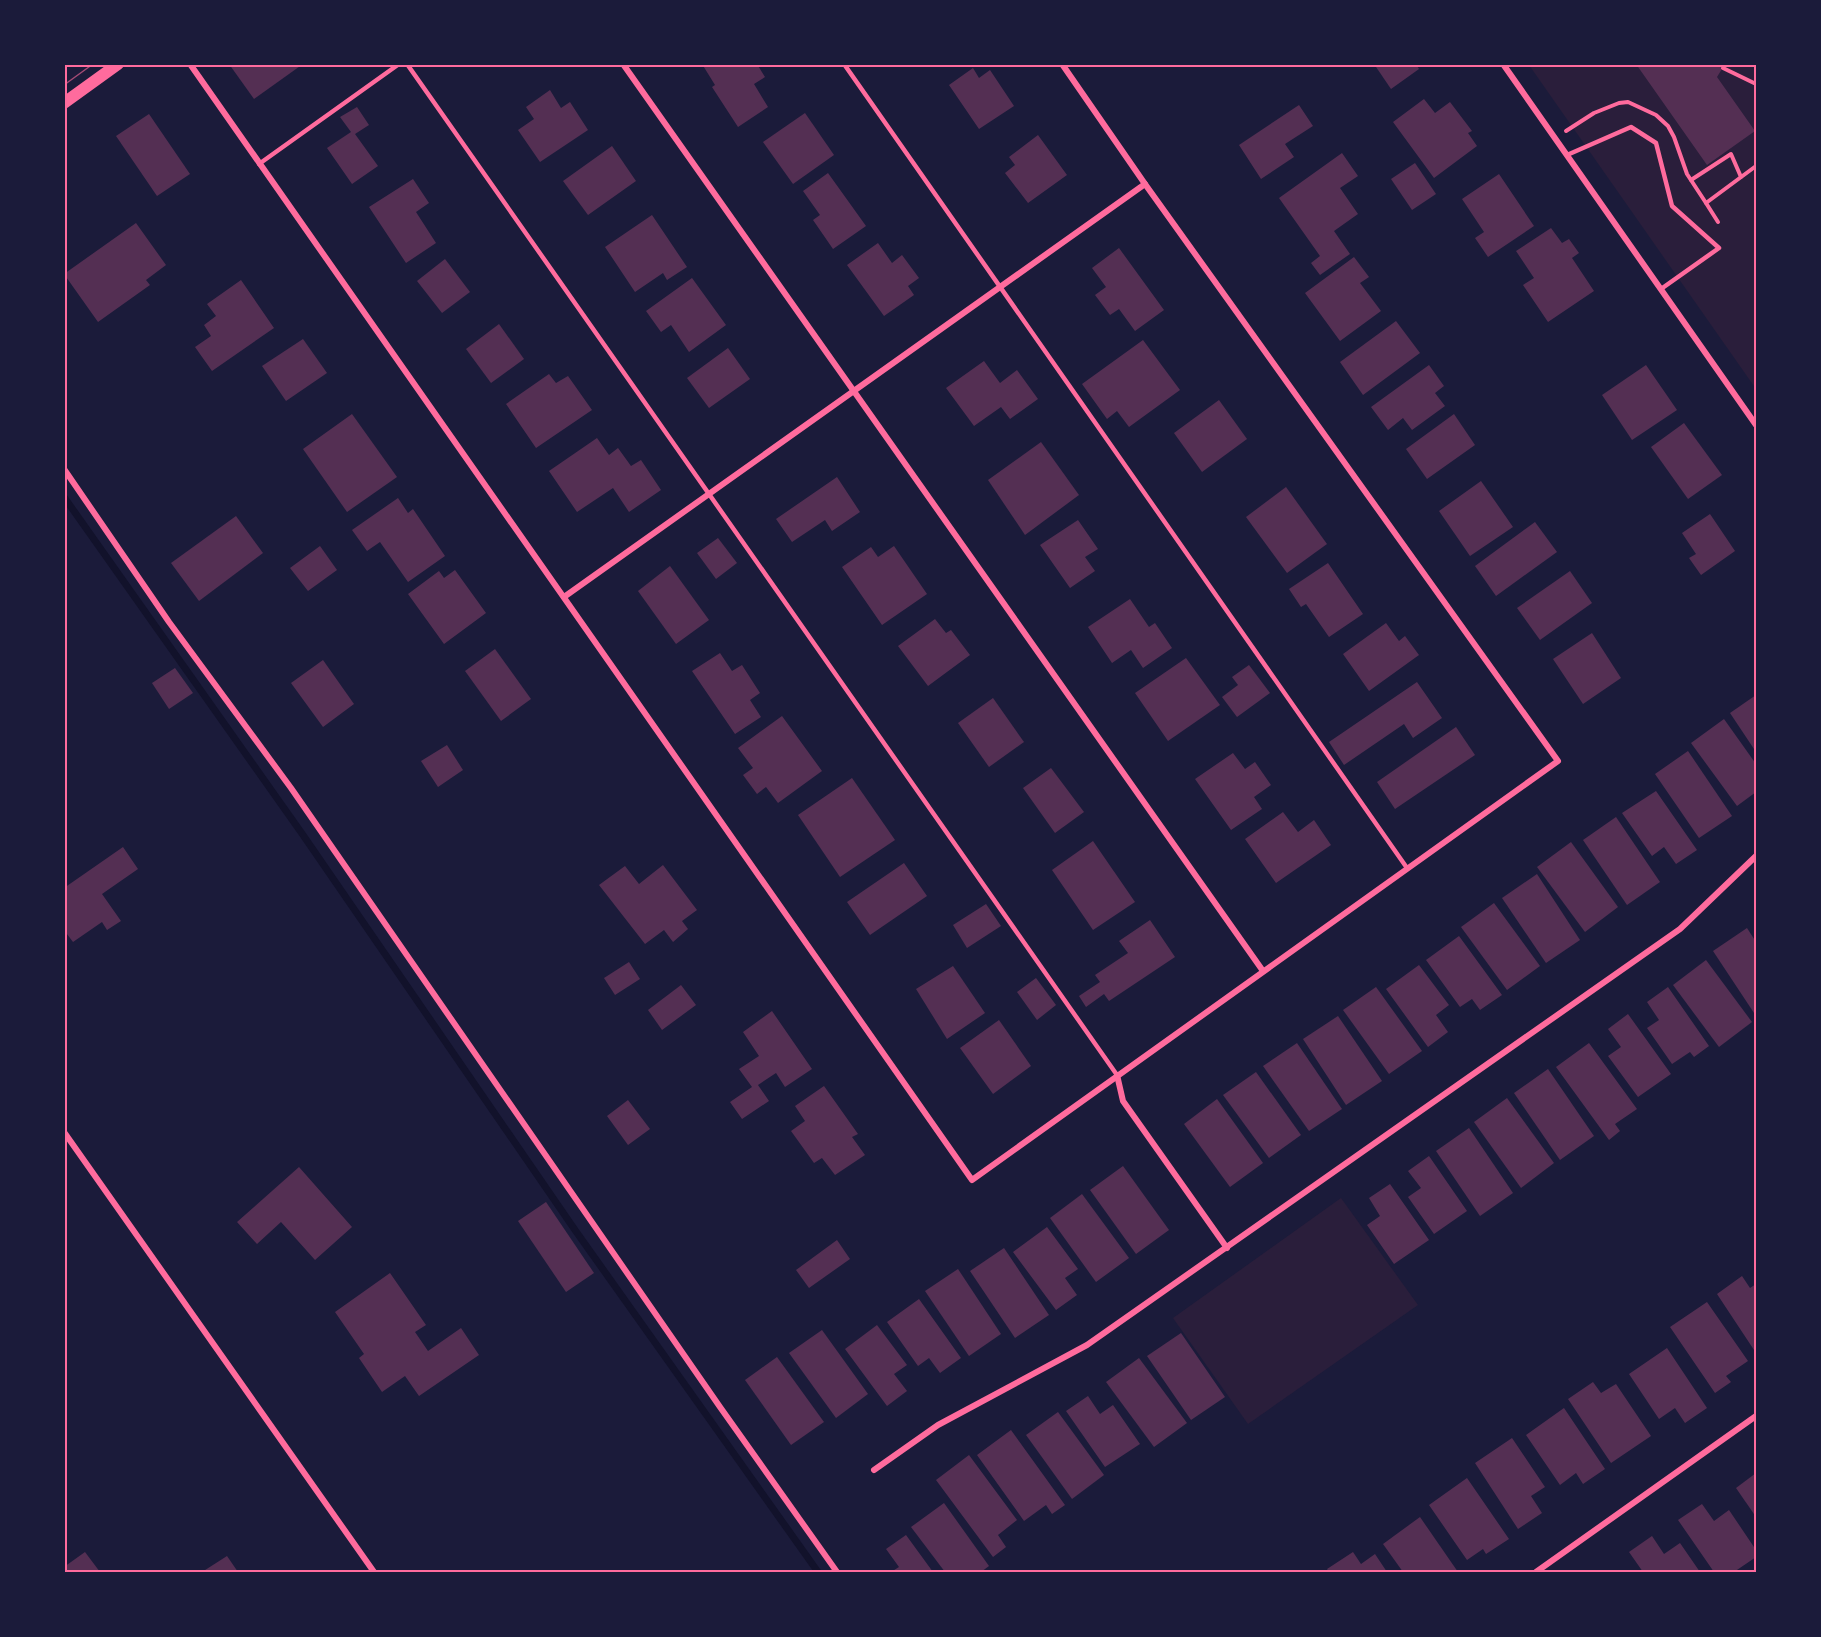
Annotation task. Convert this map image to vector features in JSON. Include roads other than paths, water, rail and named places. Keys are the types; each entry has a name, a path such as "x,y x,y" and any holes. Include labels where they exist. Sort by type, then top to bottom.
{"main road":[{"path":"64,103 118,64"}],"street":[{"path":"190,64 972,1180 1558,761 1145,184 1062,64"},
{"path":"623,64 1263,971"},
{"path":"1503,64 1756,425"},
{"path":"564,597 1145,184"},
{"path":"64,469 169,622 291,788 837,1572"},
{"path":"874,1470 938,1425 1087,1345 1227,1248 1680,929 1756,856"},
{"path":"1117,1075 1123,1101 1227,1248"},
{"path":"64,1132 375,1572"},
{"path":"1536,1572 1756,1416"}],"lane":[{"path":"259,164 399,64"},
{"path":"407,64 1117,1075"},
{"path":"843,64 1407,868"},
{"path":"1567,155 1631,127 1656,143 1672,206 1719,248 1661,289"}],"waterway":[{"path":"64,497 303,835 575,1230 818,1572"}],"tram line":[{"path":"64,67 68,64"},
{"path":"64,85 93,64"}]}
